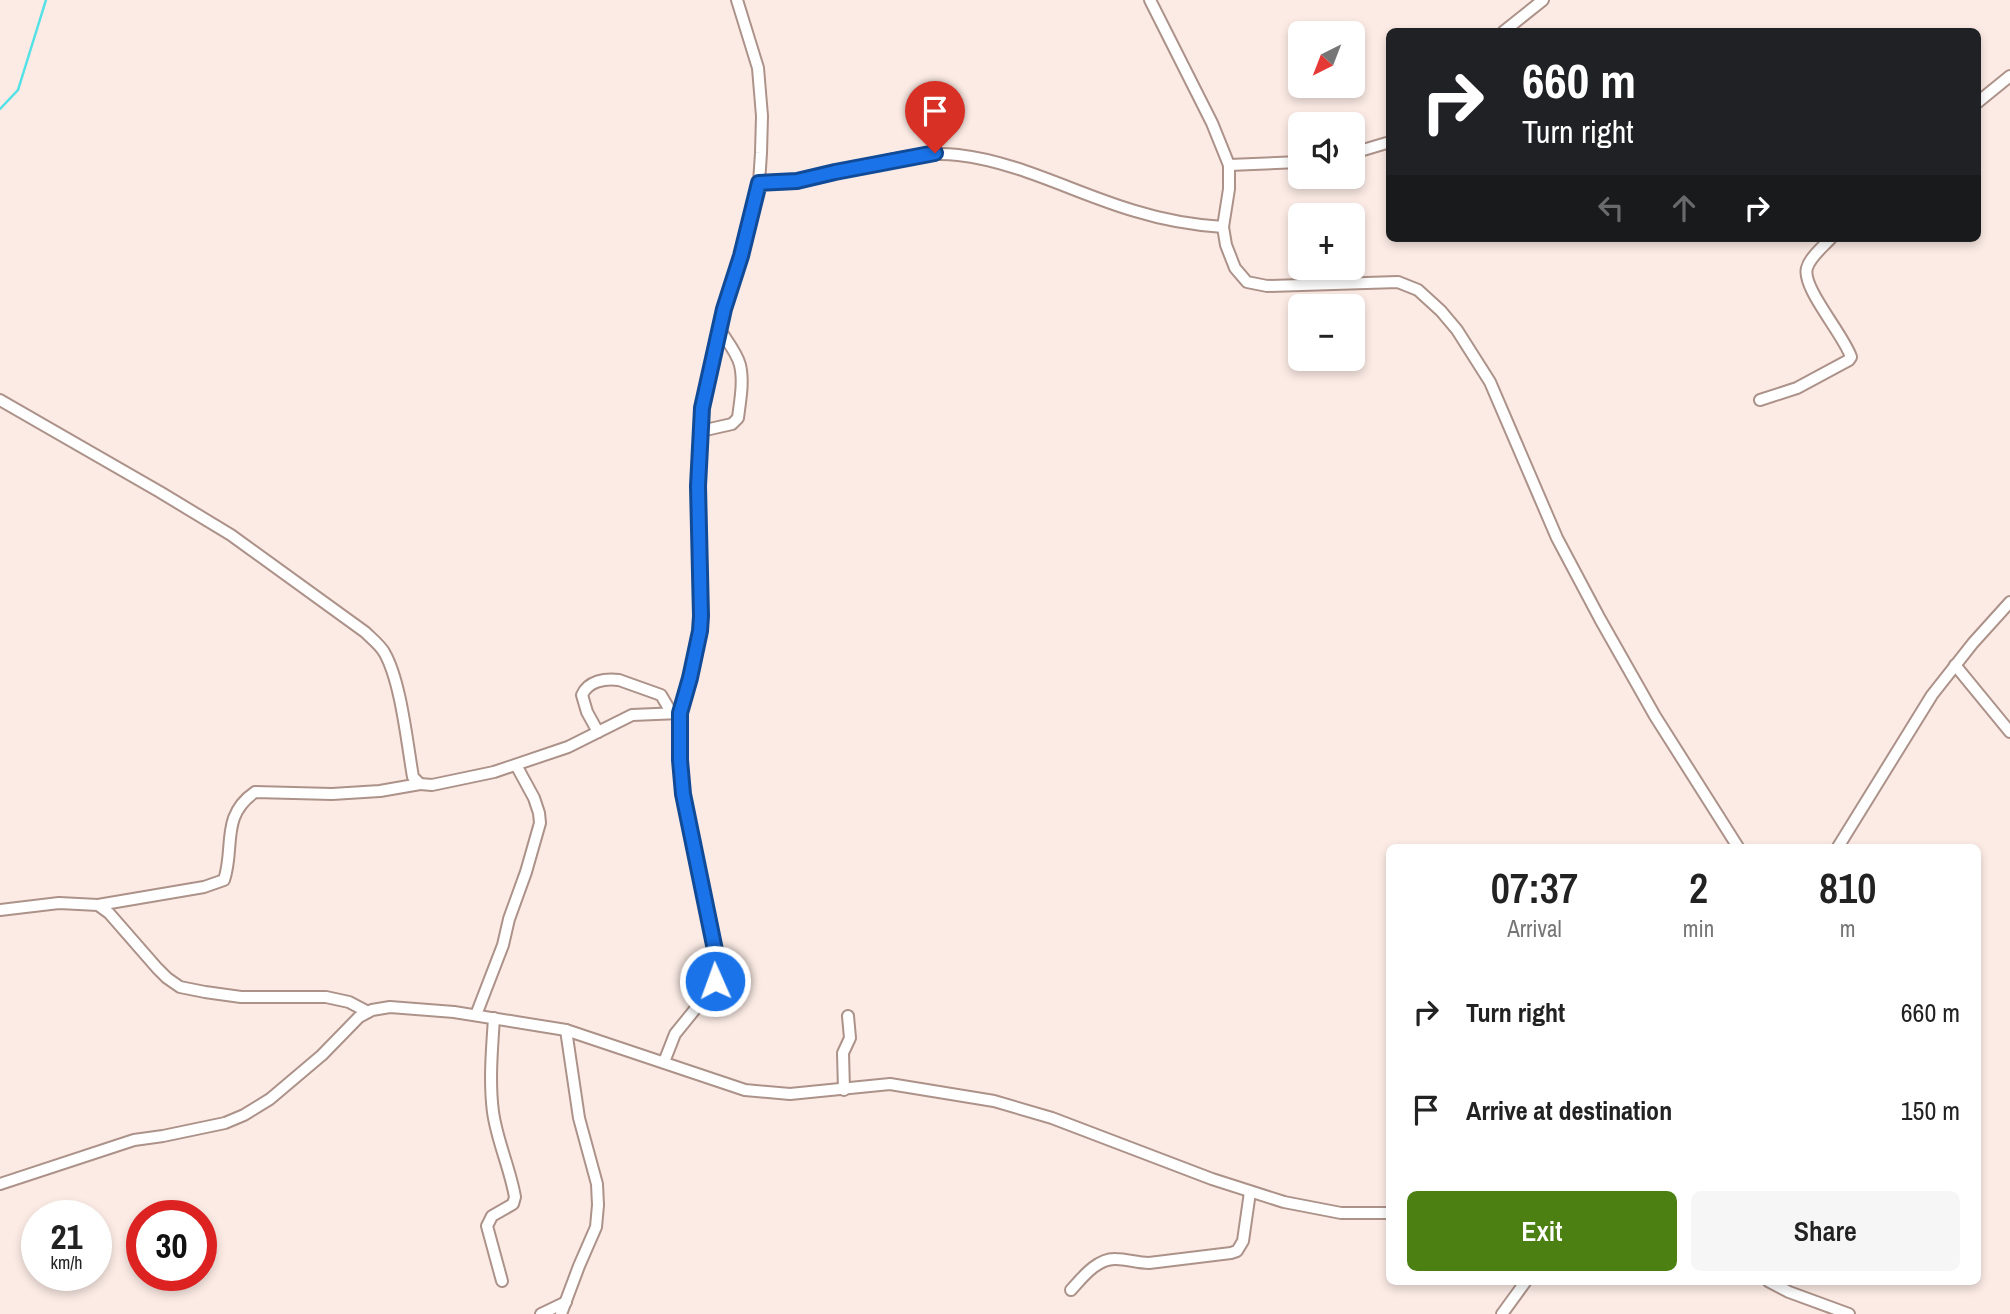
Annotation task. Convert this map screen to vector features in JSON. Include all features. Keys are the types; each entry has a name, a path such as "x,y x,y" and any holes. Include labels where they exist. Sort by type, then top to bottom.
{"street":[{"path":"664,1062 675,1034 709,992 715,981 716,969 715,950 683,794 676,713 690,678 700,631 698,486 704,400 724,309 741,256 759,183 762,116 758,68 737,0"},
{"path":"1150,0 1212,123 1229,165 1229,188 1223,227 1235,268 1247,282 1267,286 1398,282 1418,290 1457,330 1490,382 1557,538 1600,620 1655,716 1736,844"},
{"path":"1508,28 1543,0"},
{"path":"1981,100 2010,76"},
{"path":"1365,149 1386,143"},
{"path":"759,183 797,181 935,153 957,155 1012,167 1144,214 1176,222 1223,227"},
{"path":"1229,165 1288,163"},
{"path":"1760,400 1797,388 1851,357 1812,293 1806,274 1809,264 1828,242"},
{"path":"701,431 732,424 738,418 741,366 720,330"},
{"path":"0,400 231,535 365,632 379,646 388,661 400,699 413,777 420,784"},
{"path":"1840,844 1925,707 1955,665 2010,602"},
{"path":"1955,665 2010,732"},
{"path":"598,732 582,697 584,689 597,681 619,680 662,695 676,713"},
{"path":"0,910 59,903 98,905 204,887 224,880 233,818 255,792 332,794 432,785 494,772 568,747 632,715 676,713"},
{"path":"476,1016 515,908 540,823 534,798 516,765"},
{"path":"98,905 109,913 167,978 180,987 241,997 326,997 349,1002 368,1012"},
{"path":"0,1184 134,1140 225,1123 244,1115 270,1099 323,1055 350,1026 368,1012 401,1008 494,1018 566,1030 745,1090 790,1094 890,1084 994,1101 1052,1118 1250,1192 1284,1202 1341,1213 1386,1213"},
{"path":"845,1090 842,1063 850,1038 848,1016"},
{"path":"494,1018 492,1110 515,1197 513,1204 492,1216 487,1226 502,1281"},
{"path":"562,1314 596,1227 598,1194 579,1118 566,1030"},
{"path":"1071,1290 1095,1266 1110,1260 1149,1263 1237,1251 1243,1241 1250,1192"},
{"path":"1502,1314 1523,1285"},
{"path":"1776,1285 1849,1314"},
{"path":"541,1314 566,1302"}],"waterway":[{"path":"0,109 18,90 46,0"}],"route":[{"path":"715,981 715,950 683,794 679,741 680,713 700,631 702,594 698,486 702,408 724,309 741,256 759,183 797,181 935,153"}]}
